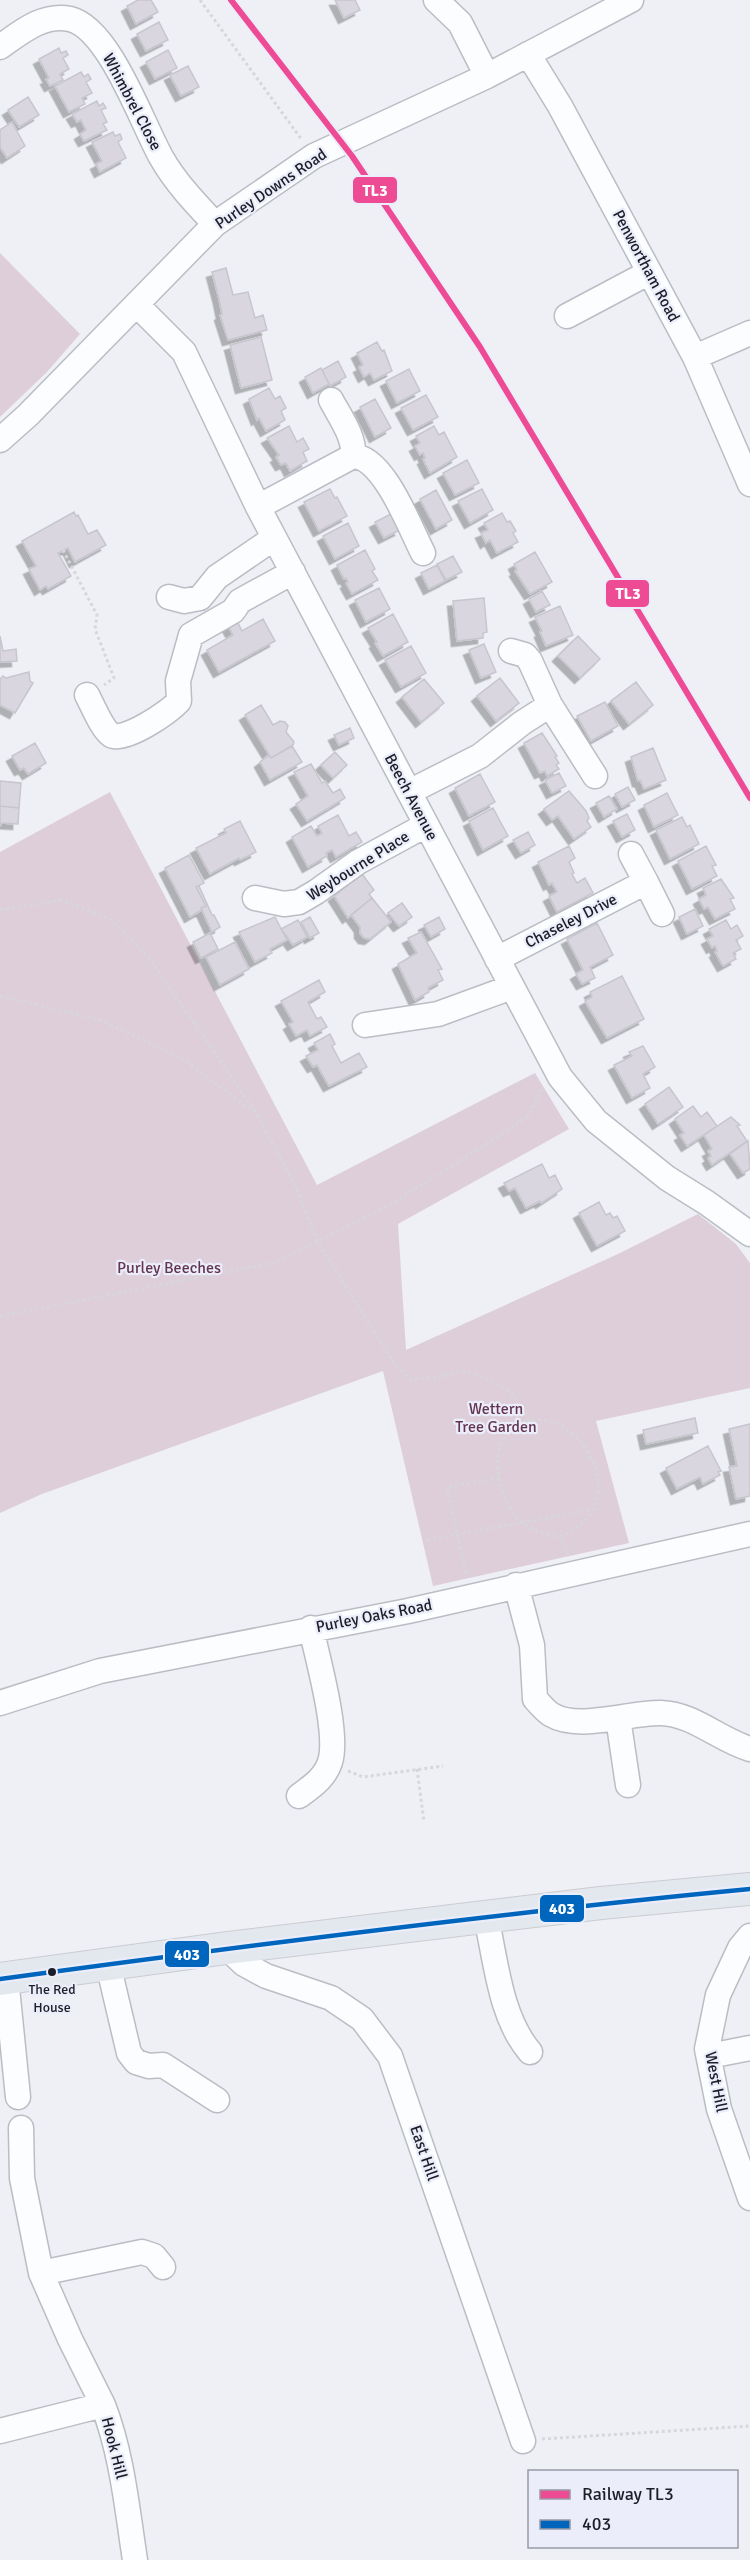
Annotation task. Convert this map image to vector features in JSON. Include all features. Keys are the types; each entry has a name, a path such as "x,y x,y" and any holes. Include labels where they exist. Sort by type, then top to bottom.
{"main road":[{"path":"3,1979 226,1948 750,1889"}],"street":[{"path":"436,0 460,23 487,76"},
{"name":"Purley Downs Road","path":"0,440 137,305 215,224 314,156 487,76 631,0"},
{"name":"Whimbrel Close","path":"0,46 48,18 71,19 92,32 113,60 162,159 191,198 215,224"},
{"name":"Penwortham Road","path":"528,54 592,164 648,273 695,357 750,484"},
{"path":"567,316 648,273"},
{"name":"Beech Avenue","path":"137,305 184,352 274,538 560,1077 596,1121 667,1178 750,1234"},
{"path":"695,357 750,333"},
{"path":"331,400 348,432 353,456"},
{"path":"258,507 353,456 364,459 380,472 423,553"},
{"path":"169,597 184,601 200,598 217,577 274,538"},
{"path":"87,695 107,731 116,737 125,736 170,710 180,696 177,681 191,635 230,613 240,601 293,572"},
{"path":"511,651 525,655 550,705 596,776"},
{"path":"409,792 480,756 522,723 550,705"},
{"name":"Weybourne Place","path":"255,898 284,904 299,902 358,862 426,825"},
{"path":"631,854 662,914"},
{"name":"Chaseley Drive","path":"497,958 646,882"},
{"path":"365,1025 438,1014 512,987"},
{"name":"Purley Oaks Road","path":"0,1703 100,1671 408,1611 750,1534"},
{"path":"516,1585 532,1645 535,1700 552,1716 579,1722 661,1713 685,1717 734,1744 750,1749"},
{"path":"299,1796 318,1783 330,1764 334,1742 312,1628"},
{"path":"618,1718 628,1785"},
{"path":"486,1917 506,2008 521,2041 530,2052"},
{"name":"West Hill","path":"750,1936 740,1948 718,1995 707,2049 719,2109 750,2198"},
{"name":"East Hill","path":"226,1948 244,1964 258,1972 330,1998 362,2019 390,2056 523,2441"},
{"path":"108,1964 129,2053 136,2062 149,2066 163,2065 217,2100"},
{"path":"3,1979 18,2097"},
{"path":"709,2056 750,2048"},
{"path":"21,2128 22,2178 40,2273 103,2405"},
{"path":"40,2273 142,2252 154,2256 164,2267"},
{"name":"Hook Hill","path":"0,2431 103,2405 112,2428 135,2560"}],"path":[{"path":"200,0 314,156"},
{"path":"63,550 97,615 94,629 114,678 87,695"},
{"path":"0,910 62,900 110,919 150,959 256,1114 295,1185 317,1241 396,1366 410,1379 435,1378 463,1371 488,1379 510,1392 530,1421"},
{"path":"0,996 99,1020 183,1059 256,1114"},
{"path":"0,1316 273,1263 388,1206 484,1146 528,1116 534,1107 537,1094 543,1087 560,1077"},
{"path":"544,1419 572,1433 586,1446 598,1478 598,1492 592,1510 582,1523 571,1533 560,1537 522,1523 510,1508 499,1478 497,1455 504,1439 515,1429 530,1421 544,1419"},
{"path":"466,1573 447,1487 499,1478"},
{"path":"428,1540 592,1510"},
{"path":"560,1537 576,1572"},
{"path":"330,1764 363,1777 443,1766"},
{"path":"417,1769 424,1822"},
{"path":"523,2441 750,2426"}],"green space":[{"path":"0,253 80,334 47,372 0,417"},
{"name":"Purley Beeches","path":"110,792 317,1185 535,1073 569,1129 398,1224 406,1350 618,1254 698,1214 736,1244 750,1263 750,1388 596,1421 629,1543 433,1586 383,1371 42,1494 0,1513 0,852"}],"building":[{"path":"138,0 151,0 158,12 136,24 127,6"},
{"path":"335,0 355,0 360,10 344,18"},
{"path":"159,22 168,40 146,51 137,34"},
{"path":"59,48 61,53 66,51 68,55 63,58 69,69 60,74 63,80 50,86 46,79 49,78 39,59"},
{"path":"168,50 177,68 155,79 146,62"},
{"path":"188,66 199,87 181,96 170,75"},
{"path":"81,72 84,77 88,74 91,79 86,82 92,93 82,98 85,104 69,112 55,86"},
{"path":"28,97 39,115 19,127 8,110"},
{"path":"97,101 99,106 103,103 106,108 101,110 107,122 103,124 107,130 84,141 80,134 86,130 81,120 77,122 72,114"},
{"path":"12,122 25,146 7,158 0,147 0,130"},
{"path":"113,132 115,136 120,134 122,139 118,142 126,158 100,172 96,164 102,161 92,142"},
{"path":"226,268 233,295 248,292 255,318 263,315 267,330 228,340 220,315 222,314 212,272"},
{"path":"261,337 272,380 241,388 230,345"},
{"path":"377,342 382,351 384,350 392,371 374,380 370,373 364,377 359,367 363,365 357,353"},
{"path":"338,361 346,377 330,386 322,370"},
{"path":"321,368 329,384 313,393 305,377"},
{"path":"409,369 420,391 397,403 386,381"},
{"path":"269,388 275,399 280,396 286,408 281,411 285,420 266,431 259,418 257,420 249,399"},
{"path":"426,395 438,417 413,430 401,408"},
{"path":"375,399 391,428 375,437 360,407"},
{"path":"289,426 297,442 303,438 309,449 303,452 307,461 290,471 286,463 281,465 276,457 279,455 267,438"},
{"path":"434,426 439,435 444,432 457,457 430,473 423,459 425,458 423,453 420,455 415,446 420,443 416,436"},
{"path":"467,460 479,483 455,495 443,473"},
{"path":"330,489 347,516 319,531 304,502"},
{"path":"482,489 493,510 470,523 458,501"},
{"path":"436,490 452,520 436,529 420,499"},
{"path":"74,512 88,534 97,530 106,545 75,562 68,548 58,553 71,576 48,589 46,586 40,590 29,569 36,566 22,541"},
{"path":"502,513 516,531 513,533 518,542 497,553 490,540 486,543 481,533 488,530 484,523"},
{"path":"391,514 400,530 384,538 375,522"},
{"path":"348,523 359,546 335,559 323,536"},
{"path":"365,550 375,569 372,571 378,580 352,594 346,578 344,579 337,565"},
{"path":"535,552 552,582 530,594 515,571 517,570 514,564"},
{"path":"453,556 462,572 446,580 437,564"},
{"path":"437,565 445,581 429,589 421,573"},
{"path":"379,588 390,609 366,622 355,600"},
{"path":"542,591 550,605 536,612 529,599"},
{"path":"484,598 487,632 483,633 483,638 457,641 453,601"},
{"path":"560,606 573,635 546,646 535,617"},
{"path":"393,614 408,642 383,656 368,628"},
{"path":"236,619 242,631 263,619 275,641 219,672 207,650 233,635 227,624"},
{"path":"0,636 3,651 16,649 17,661 0,662"},
{"path":"578,636 600,659 580,678 558,656"},
{"path":"484,644 496,672 481,678 469,650"},
{"path":"411,646 426,673 401,687 385,660"},
{"path":"29,672 30,681 33,683 15,713 0,705 0,679 3,676 6,678"},
{"path":"500,678 519,703 496,721 477,696"},
{"path":"424,679 444,703 421,722 402,697"},
{"path":"636,682 653,705 629,724 611,701"},
{"path":"605,702 618,726 591,741 577,716"},
{"path":"261,705 273,725 280,721 285,722 288,726 286,732 294,742 293,745 271,758 245,715"},
{"path":"350,728 354,738 339,745 334,735"},
{"path":"542,733 559,763 556,765 559,769 547,776 545,771 540,773 524,743"},
{"path":"35,743 46,763 28,774 24,768 20,770 12,756"},
{"path":"292,746 302,762 270,780 260,762 269,755 271,758"},
{"path":"653,748 666,780 644,789 640,780 638,781 631,757"},
{"path":"335,752 347,765 333,778 321,765"},
{"path":"311,764 322,783 325,781 333,793 340,789 345,798 307,821 296,804 308,796 294,772"},
{"path":"559,773 566,786 552,793 545,780"},
{"path":"480,774 495,802 469,816 455,788"},
{"path":"0,781 21,783 19,808 0,806"},
{"path":"628,787 635,800 622,807 615,794"},
{"path":"569,791 586,811 589,818 587,821 591,827 574,839 558,816 552,820 544,809"},
{"path":"667,793 678,815 654,827 644,805"},
{"path":"609,796 617,809 604,817 596,803"},
{"path":"0,806 19,808 18,824 1,823 0,826"},
{"path":"493,808 508,836 483,850 469,821"},
{"path":"627,814 635,830 622,837 613,821"},
{"path":"338,815 349,836 356,832 362,842 336,857 332,850 326,853 327,856 308,867 292,837 311,826 317,836 322,833 318,826"},
{"path":"682,817 687,827 690,825 699,844 670,859 656,830"},
{"path":"240,821 256,852 240,860 239,858 210,874 196,848 226,833 224,829"},
{"path":"528,832 535,845 521,853 513,840"},
{"path":"569,846 575,858 569,862 574,873 572,874 577,883 585,878 593,893 557,912 549,896 557,892 552,883 549,885 538,862"},
{"path":"706,846 716,865 712,866 717,876 692,889 678,861"},
{"path":"189,855 204,883 196,887 206,906 190,917 165,868"},
{"path":"362,874 374,890 369,894 372,898 348,918 334,896"},
{"path":"721,879 734,898 730,899 735,909 715,919 708,907 704,909 699,899 706,895 703,888"},
{"path":"199,886 220,927 212,932 201,908 206,906 196,887"},
{"path":"372,898 391,922 370,939 364,938 360,933 360,927 351,915"},
{"path":"402,903 412,917 399,926 388,913"},
{"path":"695,909 703,926 687,934 679,917"},
{"path":"275,917 287,940 270,949 272,953 255,962 239,932"},
{"path":"310,917 319,933 310,938 301,922"},
{"path":"439,917 445,929 431,937 424,925"},
{"path":"298,920 307,937 293,945 281,929"},
{"path":"726,920 731,929 737,925 743,936 736,940 741,949 733,953 736,959 723,966 715,952 717,951 715,946 712,948 707,939 713,936 709,929"},
{"path":"597,923 613,955 590,967 595,978 582,984 576,974 583,970 567,939"},
{"path":"421,932 442,969 438,970 443,980 428,988 429,992 415,1000 398,964 417,953 408,938"},
{"path":"210,933 218,949 201,958 193,942"},
{"path":"235,942 249,969 220,985 206,957"},
{"path":"622,976 644,1019 607,1038 585,1001 592,997 590,992"},
{"path":"319,980 325,992 308,1002 317,1019 321,1017 327,1027 310,1036 307,1030 296,1036 289,1024 293,1022 281,1001"},
{"path":"330,1034 335,1044 332,1046 341,1063 359,1053 367,1067 329,1086 317,1065 313,1067 306,1056 318,1050 314,1043"},
{"path":"643,1046 655,1067 643,1074 650,1088 632,1098 614,1065 632,1056 629,1052"},
{"path":"669,1087 683,1107 658,1124 645,1104"},
{"path":"693,1106 701,1117 707,1112 717,1126 687,1146 680,1135 684,1133 675,1119"},
{"path":"731,1117 740,1125 737,1126 747,1141 712,1165 708,1158 711,1156 708,1151 712,1149 704,1135"},
{"path":"748,1141 750,1169 743,1173 730,1154"},
{"path":"542,1164 549,1178 555,1175 562,1189 541,1203 540,1201 526,1208 515,1188 509,1191 504,1183"},
{"path":"599,1202 606,1215 610,1213 613,1218 617,1216 625,1231 597,1246 579,1213"},
{"path":"695,1418 698,1433 646,1444 643,1430"},
{"path":"750,1424 750,1496 736,1499 729,1467 737,1466 729,1429"},
{"path":"708,1446 721,1471 718,1472 720,1475 703,1484 700,1477 677,1489 666,1468"}],"rail line":[{"name":"TL3","path":"231,0 352,156 480,347 750,798"}],"transit line":[{"name":"403","path":"0,1979 375,1930 750,1889"}],"place":[{"name":"The Red House","path":"52,1972"}],"park label":[{"name":"Wettern Tree Garden","path":"496,1418"}]}
